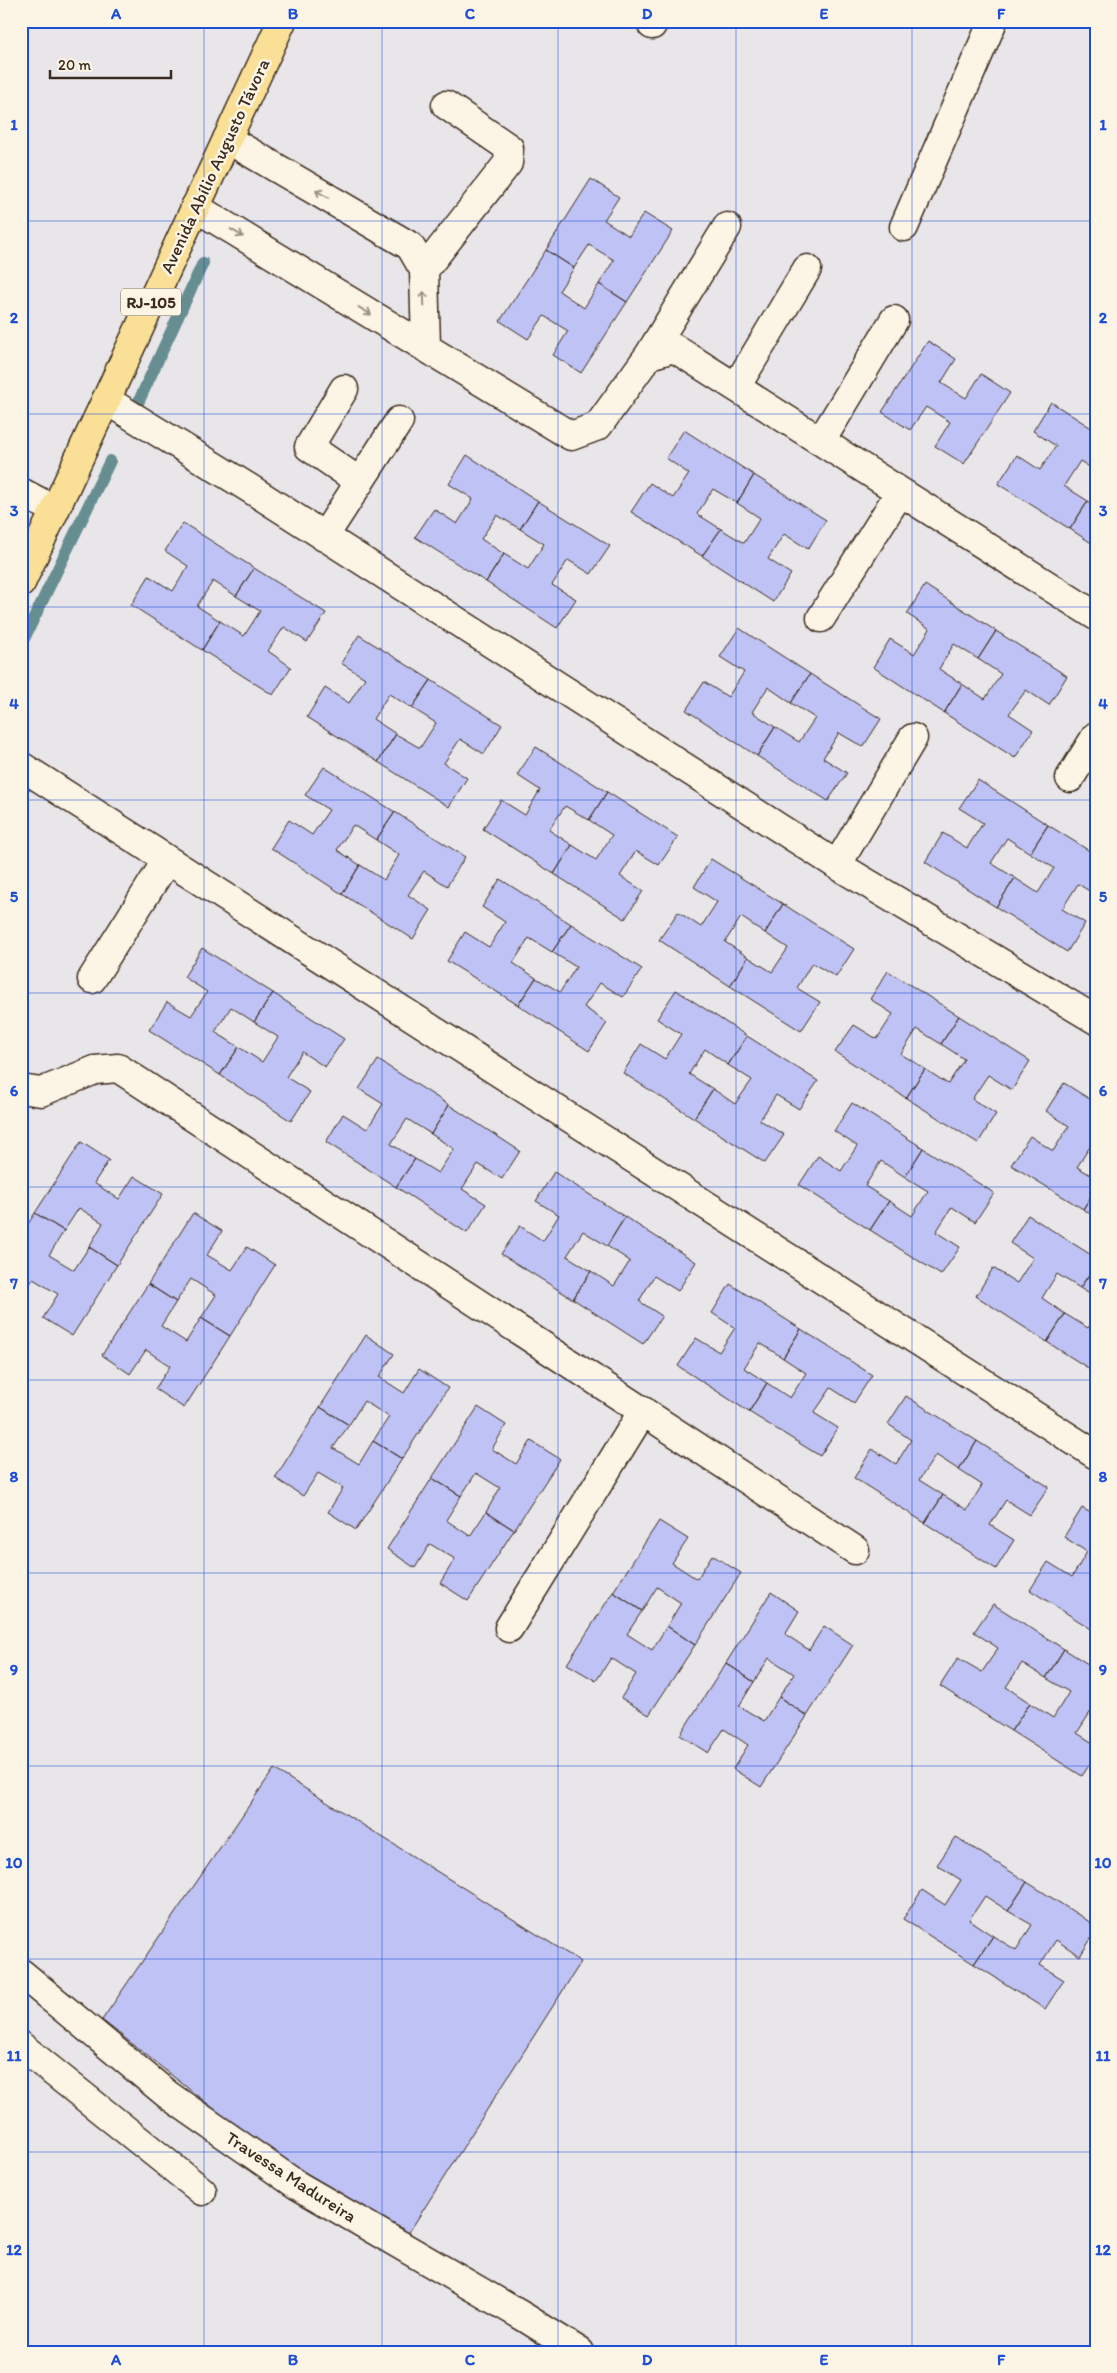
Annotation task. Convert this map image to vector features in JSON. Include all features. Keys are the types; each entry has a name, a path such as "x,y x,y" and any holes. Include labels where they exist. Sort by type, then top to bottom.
{"main road":[{"name":"Avenida Abílio Augusto Távora","path":"21,583 282,21"}],"street":[{"path":"904,227 993,21"},
{"path":"424,270 508,163 509,148 446,105"},
{"path":"227,139 410,246 424,270 426,348"},
{"path":"196,207 571,436 598,426 649,354 727,227"},
{"path":"736,387 807,269"},
{"path":"821,441 894,320"},
{"path":"649,354 674,348 1096,616"},
{"path":"344,389 309,447 360,482"},
{"path":"106,400 324,536 837,865 1096,1020"},
{"path":"324,536 399,421"},
{"path":"21,492 55,510"},
{"path":"821,618 900,492"},
{"path":"1070,778 1096,736"},
{"path":"837,865 913,738"},
{"path":"21,766 1096,1455"},
{"path":"92,979 167,860"},
{"path":"21,1089 40,1092 94,1070 118,1068 855,1550"},
{"path":"509,1628 643,1411"},
{"name":"Travessa Madureira","path":"21,1973 168,2095 297,2185 524,2317 580,2352"},
{"path":"21,2046 202,2192"}],"building":[{"path":"591,179 619,197 604,220 629,236 644,213 673,231 627,302 599,284 614,260 589,245 574,268 546,250"},
{"path":"546,250 574,268 559,291 584,308 599,284 627,302 581,373 553,355 568,331 544,316 528,339 500,321"},
{"path":"928,341 956,359 941,383 966,398 981,374 1010,393 964,464 935,446 950,422 926,407 910,430 882,412"},
{"path":"1051,402 1096,431 1096,471 1080,461 1064,486 1088,501 1070,529 998,484 1017,455 1040,470 1056,446 1033,431"},
{"path":"684,430 754,475 737,503 713,489 697,514 721,529 702,556 631,512 650,483 673,498 689,474 666,458"},
{"path":"467,455 538,501 520,529 497,515 481,539 504,554 486,582 415,537 434,509 457,524 473,499 449,484"},
{"path":"754,475 826,520 808,549 784,534 768,559 791,574 773,602 702,556 721,529 744,543 760,518 737,503"},
{"path":"538,501 610,546 591,574 568,560 552,585 576,599 557,628 486,582 504,554 528,569 544,544 520,529"},
{"path":"1088,501 1096,506 1096,546 1070,529"},
{"path":"183,523 254,568 236,596 213,581 197,606 220,621 202,650 131,605 149,576 173,591 188,566 165,551"},
{"path":"254,568 326,613 307,642 284,627 268,651 291,667 273,695 202,650 220,621 244,636 260,611 236,596"},
{"path":"925,585 996,631 978,659 954,644 939,669 962,684 944,713 873,667 890,639 914,654 930,629 907,614"},
{"path":"739,628 810,674 791,703 768,687 752,712 775,727 757,756 686,710 704,682 728,697 744,672 720,657"},
{"path":"996,631 1067,676 1049,705 1026,690 1009,714 1033,730 1015,758 944,713 962,684 985,699 1001,674 978,659"},
{"path":"359,635 431,680 412,708 389,694 373,719 396,734 378,762 307,717 325,688 349,703 365,678 341,663"},
{"path":"810,674 881,719 863,747 839,733 823,758 847,773 828,801 757,756 775,727 799,742 815,718 791,703"},
{"path":"431,680 502,725 484,754 460,739 444,763 467,778 449,807 378,762 396,734 420,748 436,723 412,708"},
{"path":"536,747 607,792 589,820 565,806 549,830 572,845 554,874 483,829 501,800 525,815 540,790 517,775"},
{"path":"324,767 395,812 376,840 353,825 337,850 360,865 342,894 271,848 289,820 312,835 329,810 305,795"},
{"path":"978,780 1048,825 1030,853 1007,838 991,863 1015,878 996,907 925,862 943,833 967,848 983,823 959,808"},
{"path":"607,792 678,837 659,865 636,851 620,876 643,891 625,919 554,874 572,845 596,860 612,835 589,820"},
{"path":"395,812 465,857 447,886 424,871 408,895 431,910 413,939 342,894 360,865 384,880 399,855 376,840"},
{"path":"1048,825 1096,855 1096,895 1078,884 1062,909 1085,923 1067,952 996,907 1015,878 1038,893 1054,868 1030,853"},
{"path":"711,859 783,904 765,933 741,917 725,942 748,957 730,986 659,940 678,912 701,927 717,902 694,887"},
{"path":"500,879 571,924 552,952 529,938 513,963 536,978 518,1005 447,961 465,932 489,947 505,922 482,907"},
{"path":"783,904 854,949 836,977 812,963 797,988 820,1002 801,1031 730,986 748,957 772,972 788,948 765,933"},
{"path":"571,924 642,969 623,997 600,983 584,1007 607,1023 589,1051 518,1005 536,978 560,992 576,967 552,952"},
{"path":"202,948 273,993 254,1022 231,1007 215,1032 239,1047 220,1075 149,1030 167,1002 191,1016 207,992 184,977"},
{"path":"888,971 959,1016 941,1044 917,1029 901,1054 925,1069 906,1098 835,1052 854,1025 877,1039 893,1014 870,999"},
{"path":"676,990 747,1036 728,1065 705,1049 689,1074 713,1089 694,1118 623,1073 641,1044 665,1059 681,1034 657,1019"},
{"path":"273,993 344,1039 325,1067 302,1052 286,1077 310,1092 291,1121 220,1075 239,1047 262,1062 278,1037 254,1022"},
{"path":"959,1016 1030,1061 1012,1090 988,1075 972,1099 996,1114 978,1143 906,1098 925,1069 948,1084 964,1059 941,1044"},
{"path":"747,1036 818,1081 799,1109 776,1095 760,1120 784,1135 765,1163 694,1118 713,1089 735,1104 752,1080 728,1065"},
{"path":"378,1060 449,1105 431,1134 407,1119 391,1144 415,1159 396,1187 326,1142 343,1114 367,1129 383,1104 359,1089"},
{"path":"1064,1083 1096,1103 1096,1143 1093,1142 1077,1167 1096,1178 1096,1189 1083,1209 1011,1165 1030,1136 1053,1151 1069,1126 1046,1111"},
{"path":"852,1103 923,1148 905,1177 881,1161 865,1186 889,1201 870,1230 799,1185 818,1156 841,1171 857,1146 834,1131"},
{"path":"449,1105 520,1151 502,1179 478,1164 462,1189 486,1204 467,1233 396,1187 415,1159 438,1173 454,1149 431,1134"},
{"path":"81,1142 109,1160 94,1183 119,1199 134,1176 163,1194 117,1265 89,1247 103,1223 79,1208 64,1231 35,1213"},
{"path":"923,1148 994,1193 975,1222 952,1207 936,1232 960,1247 941,1275 870,1230 889,1201 912,1216 928,1191 905,1177"},
{"path":"554,1172 625,1217 607,1246 583,1231 567,1256 591,1271 573,1299 501,1254 520,1226 543,1241 559,1215 536,1201"},
{"path":"1096,1189 1096,1218 1083,1209"},
{"path":"35,1213 64,1231 49,1255 74,1270 89,1247 117,1265 72,1336 43,1318 58,1294 33,1279 21,1298 21,1235"},
{"path":"193,1213 222,1231 207,1255 232,1270 247,1247 275,1265 230,1336 201,1318 216,1295 191,1279 176,1302 148,1284"},
{"path":"1028,1215 1096,1258 1096,1264 1080,1288 1057,1274 1042,1298 1065,1314 1047,1342 976,1296 993,1268 1017,1283 1033,1258 1010,1243"},
{"path":"625,1217 696,1262 678,1291 654,1276 639,1301 662,1316 643,1344 573,1299 591,1271 614,1286 630,1261 607,1246"},
{"path":"1096,1264 1096,1298 1080,1288"},
{"path":"148,1284 176,1302 161,1326 186,1342 201,1318 230,1336 184,1408 155,1389 170,1366 146,1350 130,1374 102,1355"},
{"path":"730,1284 801,1329 783,1358 760,1343 744,1368 767,1383 749,1412 678,1366 696,1338 719,1352 735,1328 712,1313"},
{"path":"1065,1314 1088,1328 1096,1316 1096,1373 1047,1342"},
{"path":"801,1329 872,1375 854,1403 831,1388 814,1413 838,1428 820,1456 749,1412 767,1383 790,1398 806,1373 783,1358"},
{"path":"366,1335 394,1354 379,1377 404,1393 419,1369 448,1388 402,1459 373,1441 389,1417 364,1401 349,1425 320,1407"},
{"path":"906,1396 977,1441 959,1470 936,1455 919,1480 943,1495 925,1523 854,1478 872,1449 896,1464 911,1440 888,1424"},
{"path":"320,1407 349,1425 333,1448 359,1464 373,1441 402,1459 356,1530 328,1512 343,1488 318,1473 303,1496 275,1478"},
{"path":"478,1407 506,1425 492,1449 516,1464 531,1441 560,1459 514,1530 486,1512 500,1488 476,1473 461,1496 432,1478"},
{"path":"977,1441 1049,1487 1030,1515 1006,1500 990,1525 1014,1540 996,1569 925,1523 943,1495 967,1510 982,1485 959,1470"},
{"path":"432,1478 461,1496 446,1520 470,1536 486,1512 514,1530 468,1601 440,1583 455,1559 430,1544 415,1568 387,1549"},
{"path":"1082,1508 1096,1516 1096,1632 1030,1590 1048,1562 1072,1577 1087,1552 1064,1537"},
{"path":"659,1521 688,1539 672,1563 697,1579 712,1555 741,1573 695,1645 667,1626 681,1603 657,1587 642,1611 613,1592"},
{"path":"613,1592 642,1611 627,1634 652,1650 667,1626 695,1645 649,1715 621,1698 636,1674 611,1658 596,1681 567,1664"},
{"path":"771,1592 799,1611 785,1634 809,1650 824,1626 853,1645 807,1716 779,1697 794,1674 769,1658 754,1682 726,1663"},
{"path":"993,1604 1064,1649 1046,1678 1022,1663 1006,1687 1030,1703 1011,1731 940,1686 958,1658 982,1672 998,1648 974,1632"},
{"path":"1064,1649 1096,1669 1096,1710 1093,1708 1077,1733 1096,1745 1096,1755 1082,1776 1011,1731 1030,1703 1053,1718 1069,1692 1046,1678"},
{"path":"726,1663 754,1682 739,1706 764,1721 779,1697 807,1716 761,1787 733,1769 748,1745 724,1729 708,1753 680,1735"},
{"path":"274,1769 581,1962 406,2237 252,2139 102,2020"},
{"path":"956,1837 1027,1882 1008,1911 985,1896 969,1920 993,1936 974,1964 903,1919 922,1890 945,1905 961,1880 937,1865"},
{"path":"1027,1882 1096,1926 1096,1931 1080,1956 1056,1940 1040,1965 1064,1980 1045,2009 974,1964 993,1936 1016,1950 1032,1925 1008,1911"}],"waterway":[{"path":"137,405 203,263"},
{"path":"21,645 110,461"}]}
